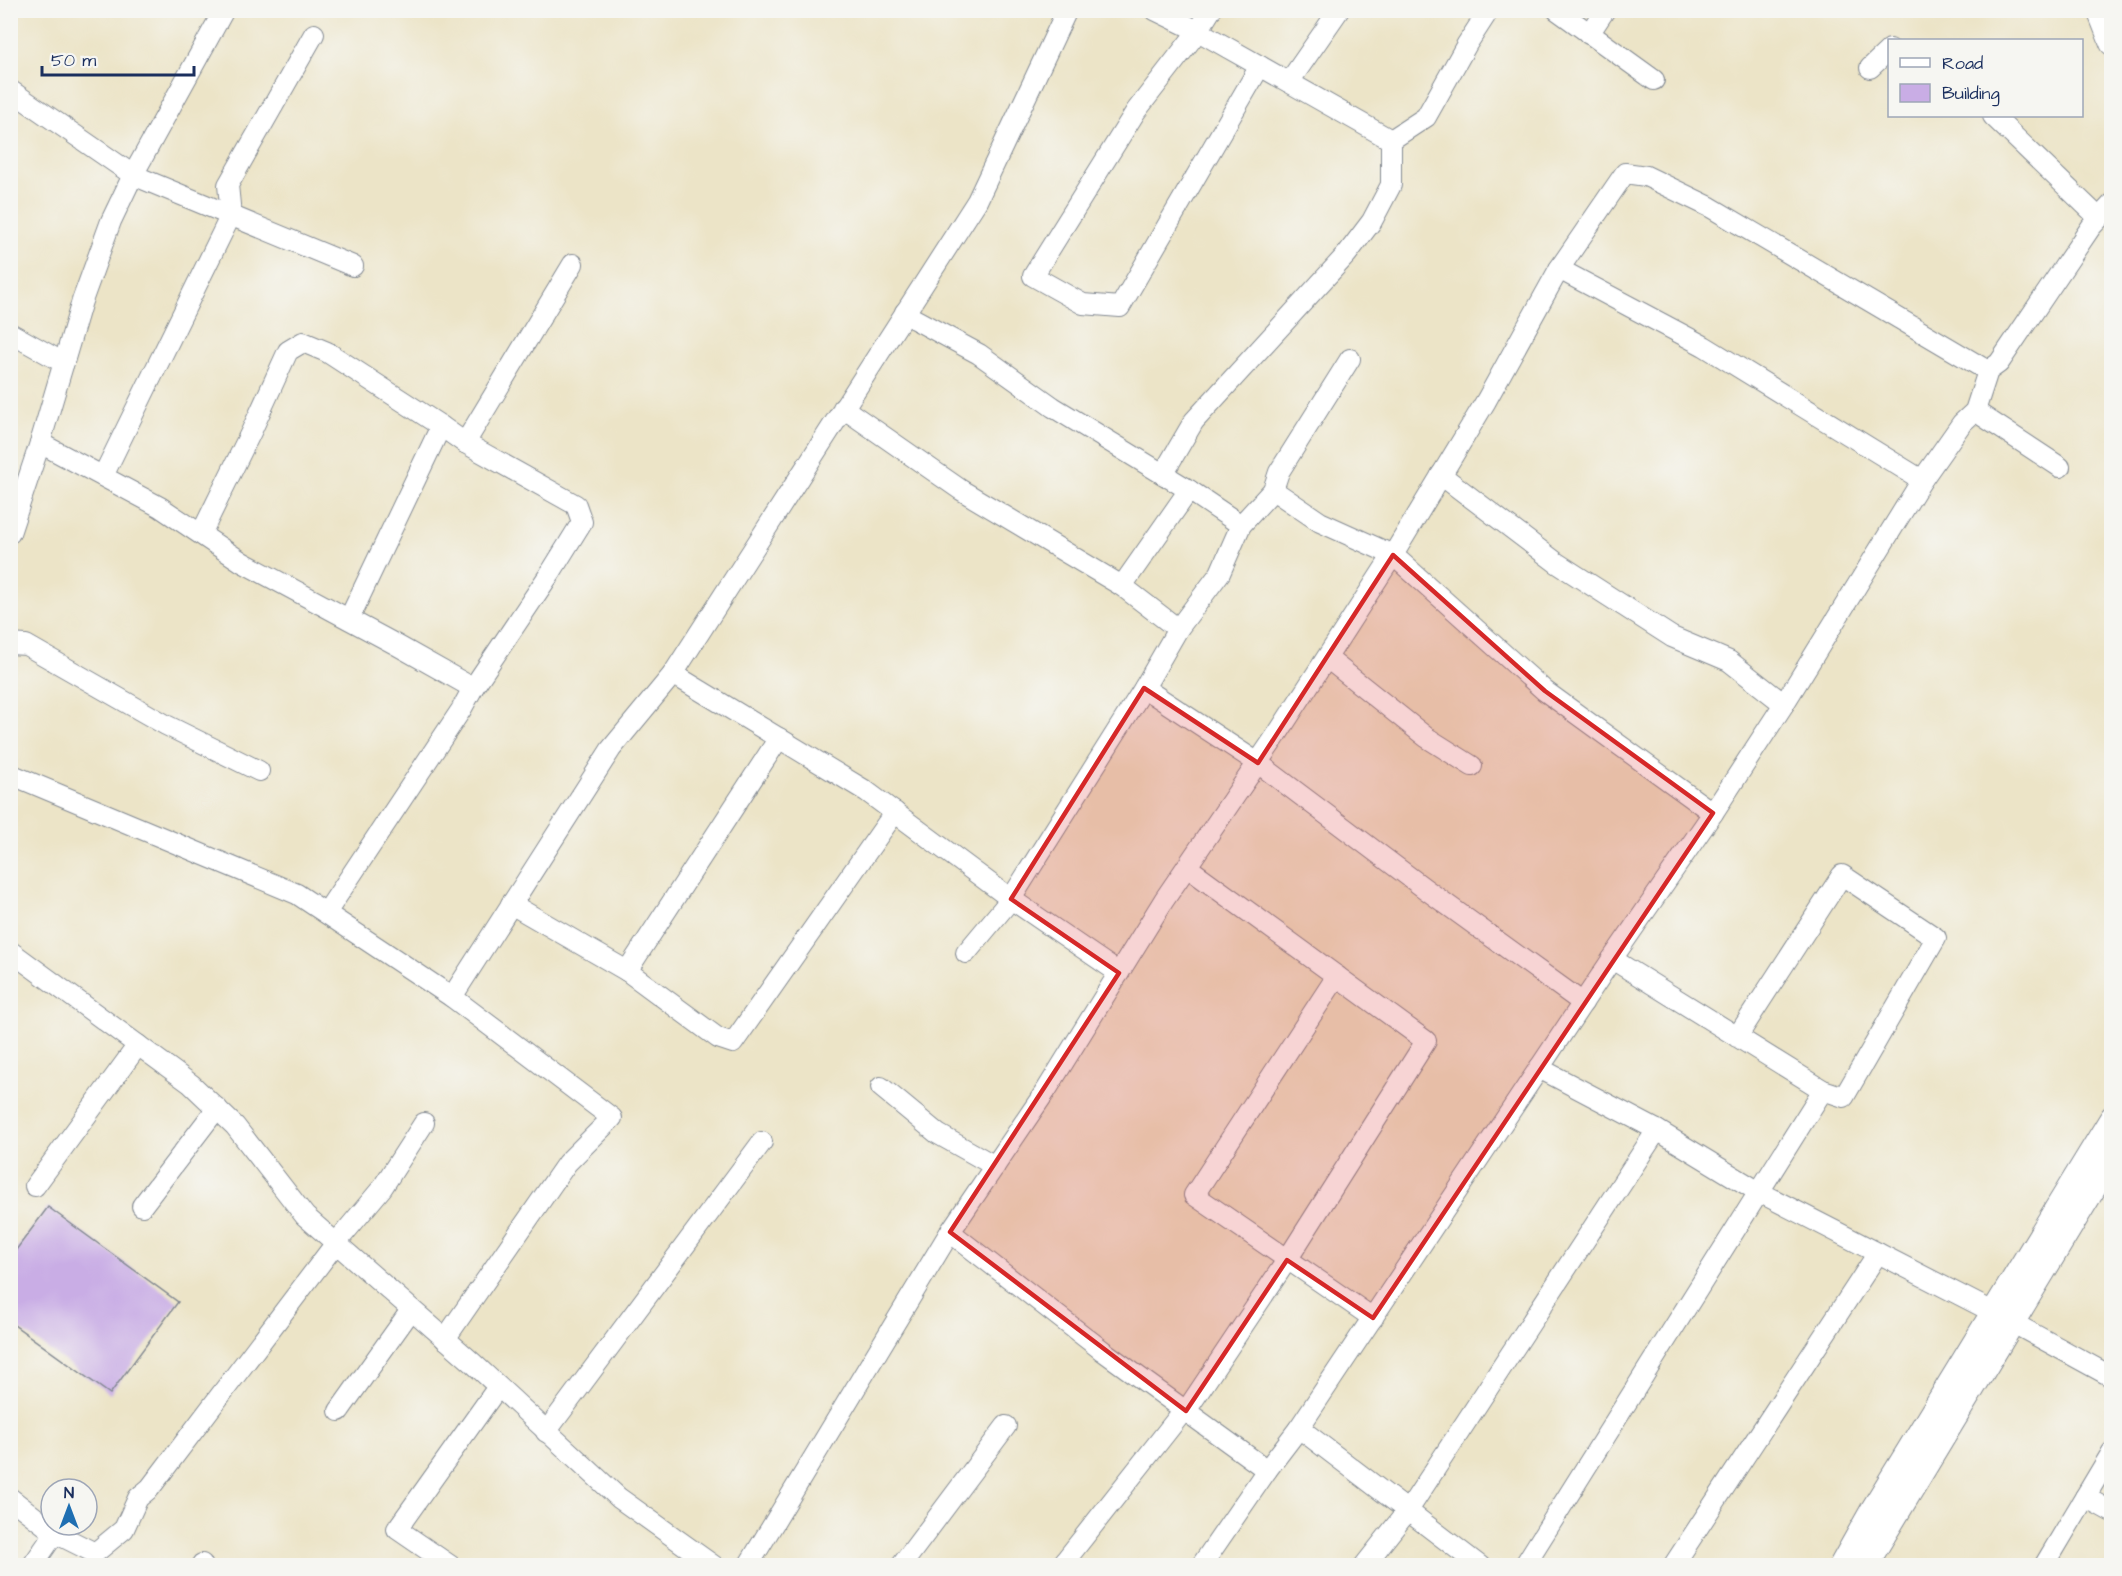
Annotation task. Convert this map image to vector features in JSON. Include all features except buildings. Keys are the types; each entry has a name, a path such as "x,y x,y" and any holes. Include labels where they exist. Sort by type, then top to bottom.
{"street":[{"path":"10,533 40,443 82,301 111,221 133,175 224,10"},
{"path":"452,997 611,749 673,674 977,201 1066,10"},
{"path":"1155,10 1198,31 1391,140"},
{"path":"1211,10 1198,31 1136,111 1033,276 1083,304 1120,307 1260,66"},
{"path":"1289,82 1339,10"},
{"path":"1391,140 1426,117 1489,10"},
{"path":"1557,10 1654,80"},
{"path":"1589,34 1605,10"},
{"path":"2099,10 2112,43"},
{"path":"103,476 231,215 228,185 314,34"},
{"path":"1870,68 1888,51"},
{"path":"10,90 133,175 353,266"},
{"path":"1201,1566 1299,1428 1612,959 1713,813 1784,704 1922,480 1962,423 1975,411 1988,372 1999,363 2091,227 2105,211 1993,117"},
{"path":"1163,474 1194,421 1347,254 1372,221 1390,185 1391,140"},
{"path":"748,1566 950,1232 1047,1089 1187,867 1258,763 1393,555 1486,401 1559,269 1625,173 1646,176 1710,207 1988,372"},
{"path":"465,443 573,264"},
{"path":"1559,269 1704,346 1922,480"},
{"path":"905,312 979,354 1053,407 1189,490 1241,525"},
{"path":"10,333 64,363"},
{"path":"201,534 252,432 288,351 303,342 327,352 465,443 576,505 582,522 326,913"},
{"path":"966,953 1011,899 1144,688 1178,629 1220,573 1241,525 1273,490 1279,472 1350,359"},
{"path":"843,408 961,490 1122,586 1178,629"},
{"path":"1975,411 2060,467"},
{"path":"349,619 441,426"},
{"path":"40,443 160,507 242,562 473,688"},
{"path":"1441,476 1557,563 1672,637 1729,661 1784,704"},
{"path":"1122,586 1189,490"},
{"path":"1273,490 1320,522 1393,555 1545,691 1713,813"},
{"path":"10,644 26,645 165,725 259,771"},
{"path":"1327,658 1426,737 1472,766"},
{"path":"673,674 866,791 1011,899 1119,973"},
{"path":"1144,688 1258,763 1424,888 1583,1003"},
{"path":"627,971 779,738"},
{"path":"10,774 297,894 452,997 612,1118 567,1163 445,1339"},
{"path":"511,904 627,971 718,1038 733,1043 895,812"},
{"path":"1061,1566 1184,1410 1186,1411 1287,1260 1426,1041 1187,867"},
{"path":"1612,959 1737,1037 1822,1090 1844,1097 1936,938 1842,874 1737,1037"},
{"path":"10,951 191,1084 235,1125 305,1216 445,1339 619,1498 714,1566"},
{"path":"1337,976 1194,1195 1372,1318"},
{"path":"36,1186 138,1045"},
{"path":"1539,1068 1657,1130 1759,1192 2003,1317 2112,1377"},
{"path":"881,1087 938,1134 995,1166"},
{"path":"1524,1566 1822,1090"},
{"path":"142,1206 217,1108"},
{"path":"1865,1566 2112,1118"},
{"path":"63,1537 95,1553 124,1529 138,1498 150,1488 336,1244 382,1188 424,1122"},
{"path":"1364,1566 1408,1509 1657,1130"},
{"path":"546,1432 762,1142"},
{"path":"1841,1566 1873,1509 2112,1158"},
{"path":"950,1232 1103,1351 1267,1470"},
{"path":"1672,1566 1878,1253"},
{"path":"339,1411 411,1310"},
{"path":"451,1566 397,1529 498,1387"},
{"path":"901,1566 1006,1426"},
{"path":"1299,1428 1480,1566"},
{"path":"2044,1566 2112,1452"},
{"path":"2085,1497 2112,1512"},
{"path":"10,1498 39,1521"},
{"path":"32,1566 52,1537"}],"highlighted area":[{"path":"1393,555 1545,691 1713,813 1373,1318 1287,1260 1186,1411 950,1232 1119,973 1011,899 1144,688 1258,763"}]}
